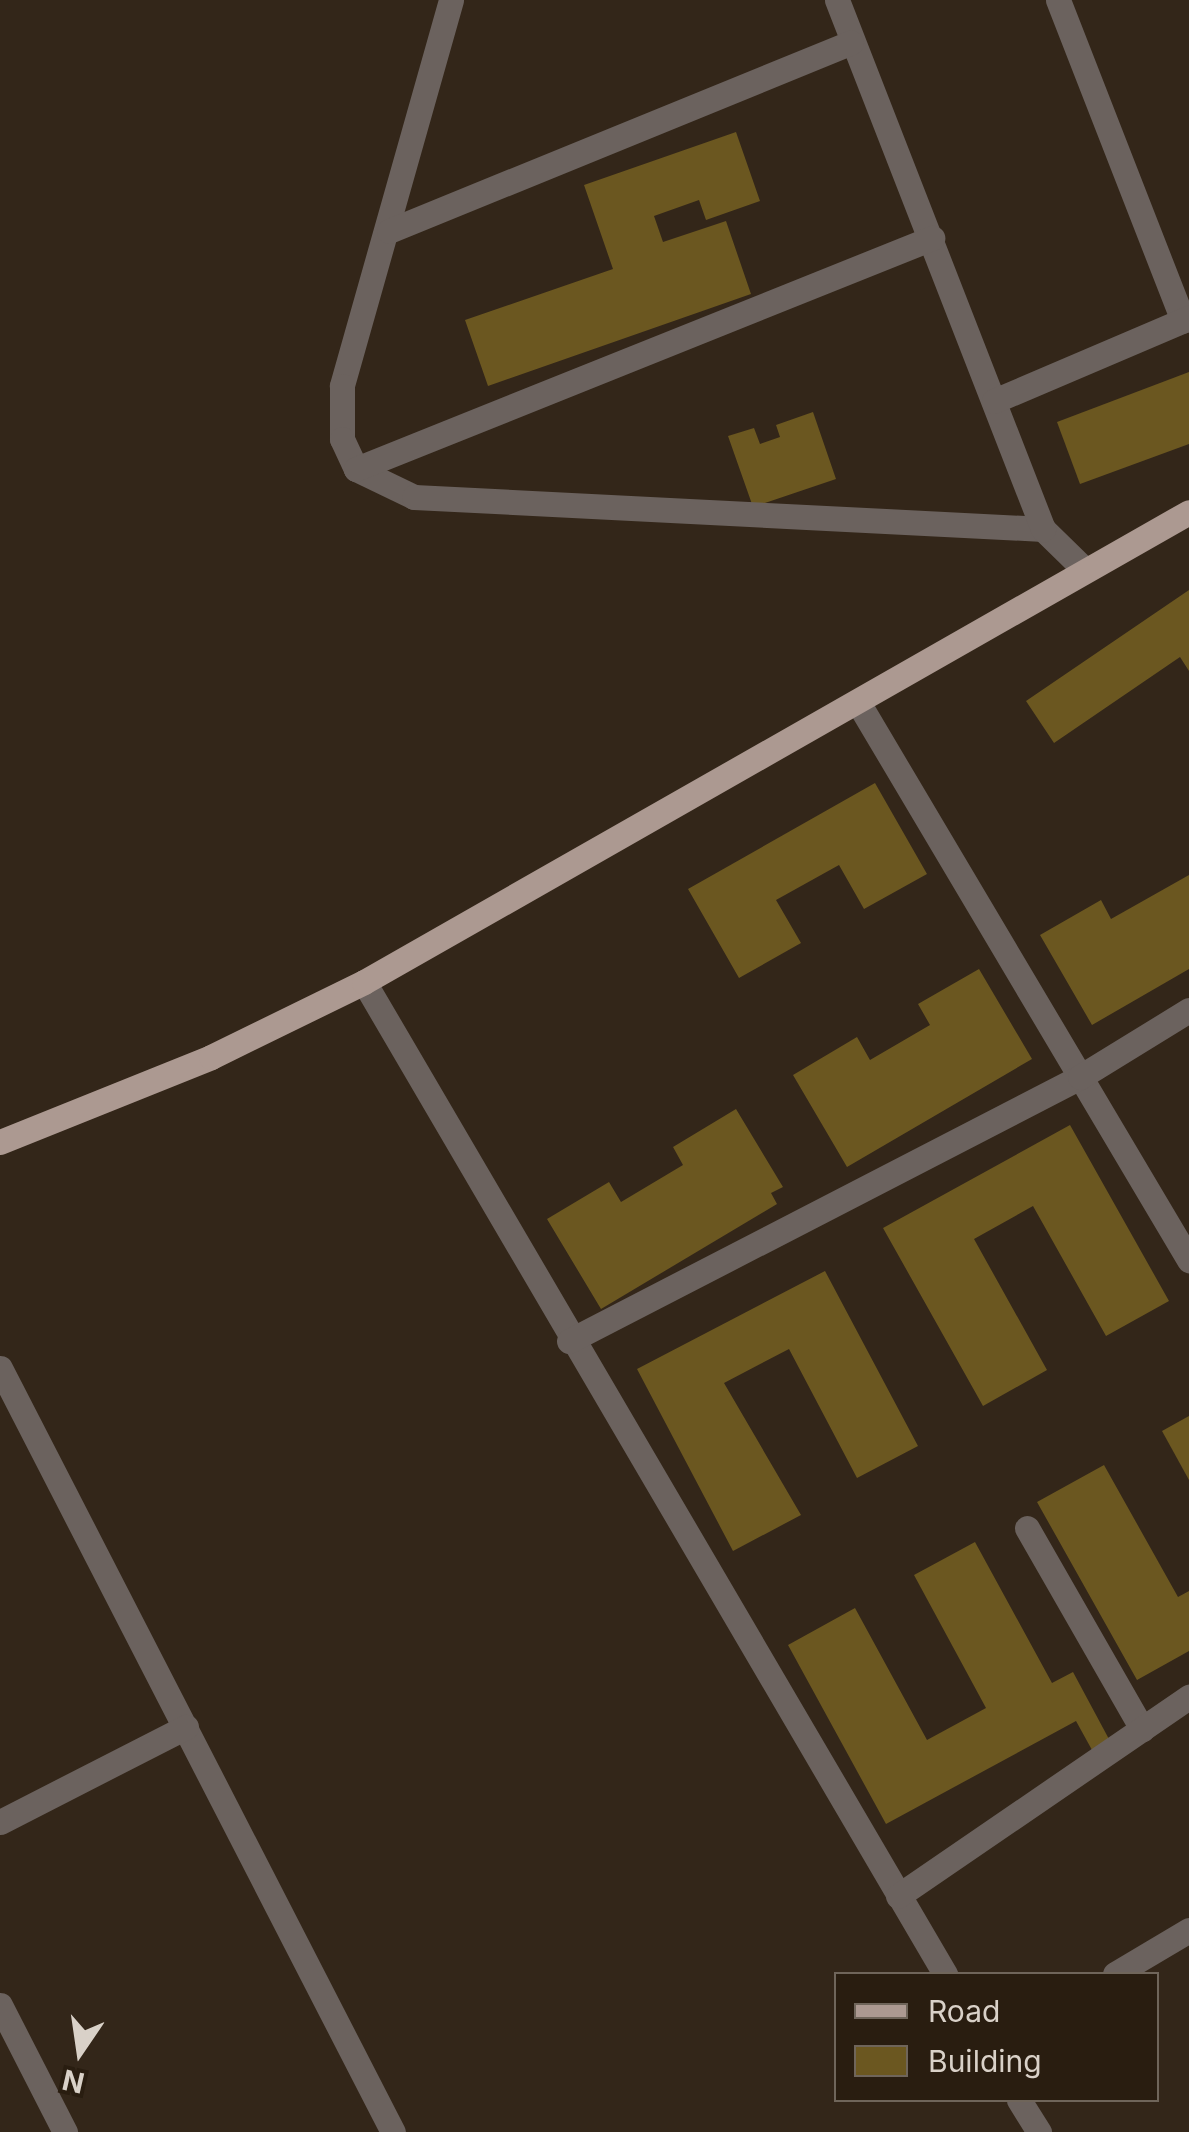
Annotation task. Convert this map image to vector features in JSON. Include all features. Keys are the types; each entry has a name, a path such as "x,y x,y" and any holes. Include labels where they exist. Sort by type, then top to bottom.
{"main road":[{"path":"0,1142 211,1057 364,982 859,704 1189,512"}],"street":[{"path":"451,0 389,231 342,386 342,439 356,469 414,496 1043,529"},
{"path":"837,0 1043,529 1085,570"},
{"path":"994,401 1186,319 1058,0"},
{"path":"389,231 852,42"},
{"path":"356,469 932,238"},
{"path":"859,704 1189,1260"},
{"path":"364,982 569,1340 944,1972"},
{"path":"569,1340 1080,1077 1189,1010"},
{"path":"0,1368 393,2132"},
{"path":"1026,1528 1142,1729"},
{"path":"898,1896 1189,1697"},
{"path":"0,1822 186,1728"},
{"path":"1118,1972 1189,1930"},
{"path":"0,2006 65,2132"},
{"path":"1021,2102 1039,2132"}],"building":[{"path":"736,132 760,201 706,220 699,200 654,216 663,242 726,221 751,294 488,386 465,320 613,269 584,185"},
{"path":"1189,372 1189,444 1080,484 1057,422"},
{"path":"813,412 836,479 753,507 728,436 754,428 760,444 780,437 776,425"},
{"path":"1189,590 1189,671 1180,657 1054,743 1026,701"},
{"path":"875,783 927,874 864,909 839,865 776,900 801,943 739,978 688,889"},
{"path":"1189,875 1189,969 1092,1025 1040,935 1101,900 1111,919"},
{"path":"979,969 1032,1059 847,1167 793,1075 857,1037 870,1060 930,1025 918,1004"},
{"path":"736,1109 783,1187 771,1193 777,1204 601,1309 547,1219 609,1182 621,1202 683,1165 673,1147"},
{"path":"1070,1125 1169,1301 1106,1336 1033,1206 974,1239 1047,1370 983,1406 883,1228"},
{"path":"825,1271 918,1446 857,1478 789,1349 724,1383 801,1515 733,1551 637,1369"},
{"path":"1189,1416 1189,1480 1162,1431"},
{"path":"1104,1465 1178,1597 1189,1591 1189,1651 1137,1680 1037,1502"},
{"path":"975,1542 1052,1683 1073,1672 1110,1741 1092,1750 1076,1721 886,1824 788,1645 855,1608 927,1740 986,1708 914,1575"}]}
